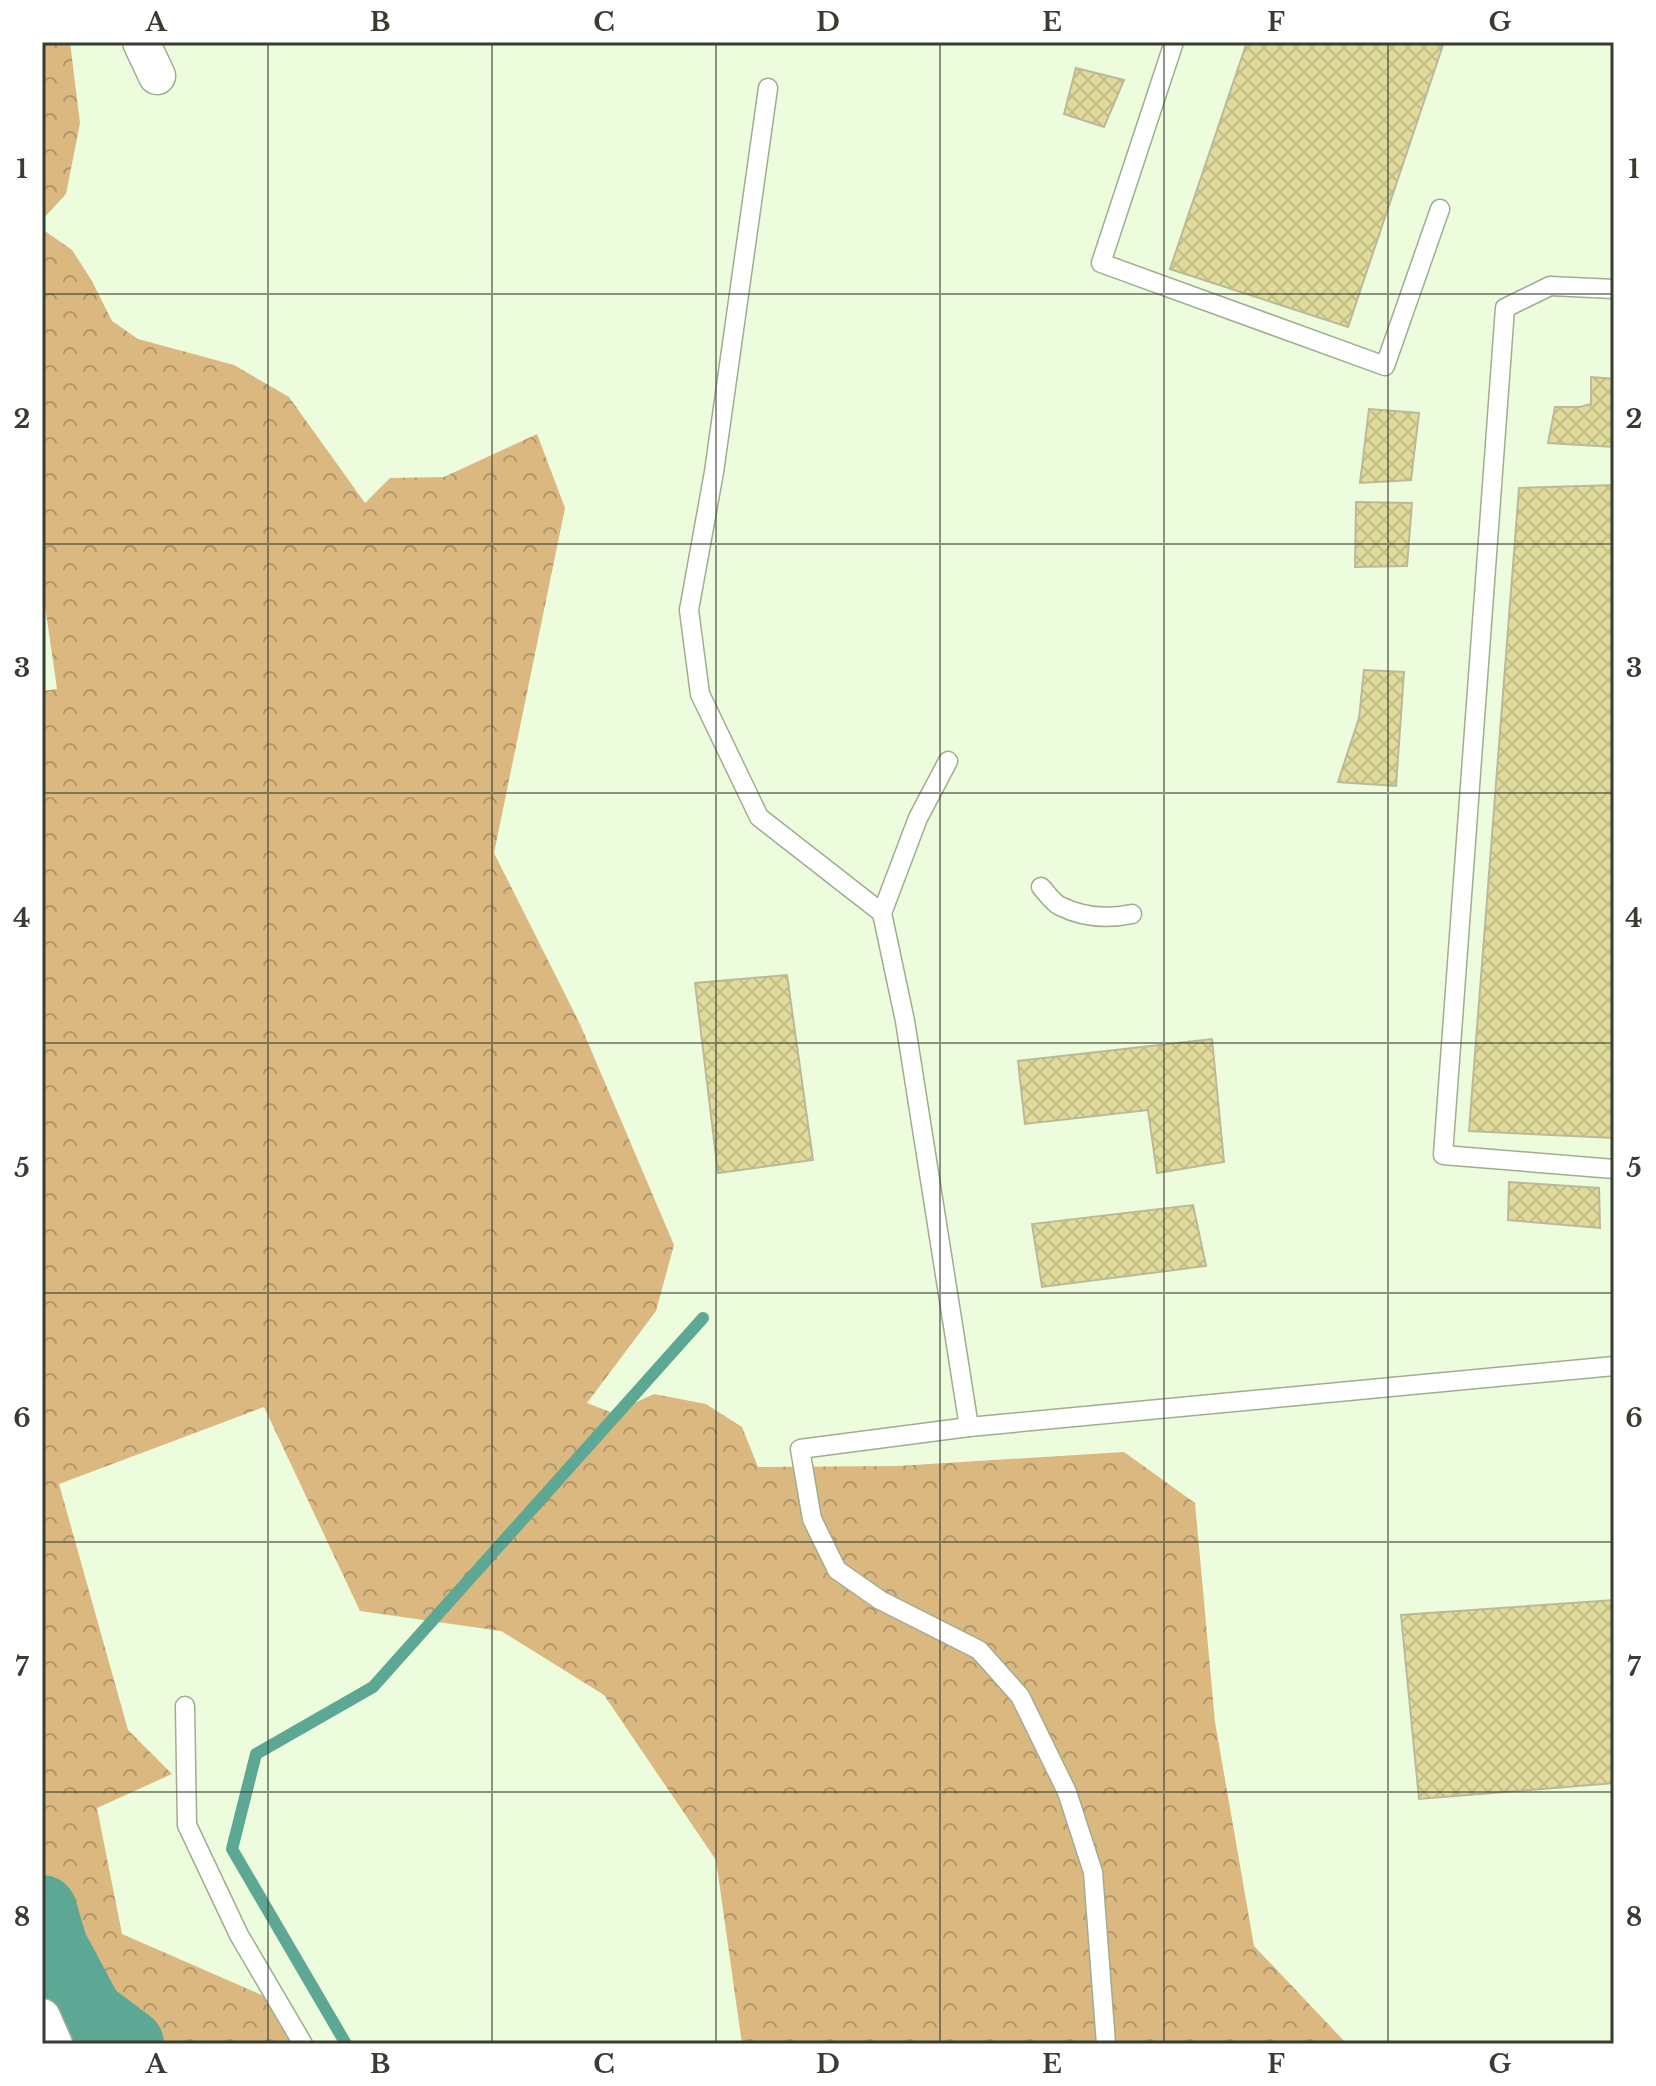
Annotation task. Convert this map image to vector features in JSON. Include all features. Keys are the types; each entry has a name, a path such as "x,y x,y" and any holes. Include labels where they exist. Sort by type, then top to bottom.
{"street":[{"path":"141,42 157,76"},
{"path":"42,2017 54,2044"}],"lane":[{"path":"1174,42 1101,263 1385,366 1440,209"},
{"path":"768,88 714,472 689,610 700,694 759,817 882,913"},
{"path":"1614,289 1550,286 1505,308 1443,1155 1614,1169"},
{"path":"948,761 918,818 882,913 905,1021 969,1427"},
{"path":"1041,887 1057,905 1087,915 1111,918 1132,914"},
{"path":"1106,2044 1093,1872 1067,1792 1020,1696 979,1650 880,1600 837,1570 812,1519 800,1449 969,1427 1614,1366"},
{"path":"185,1706 187,1825 239,1935 303,2044"}],"green space":[{"path":"42,42 70,42 80,123 66,194 42,220"},
{"path":"42,229 72,250 112,321 138,339 234,365 289,397 365,503 390,478 444,477 537,434 565,508 494,853 580,1024 674,1245 656,1311 587,1403 613,1413 654,1394 706,1404 742,1427 758,1467 897,1466 1124,1452 1195,1503 1215,1722 1254,1946 1347,2044 742,2044 716,1860 604,1695 501,1631 360,1611 264,1407 59,1484 128,1730 172,1774 97,1808 122,1934 264,1996 300,2044 131,2044 76,2014 42,1949 42,691 57,689 42,585"}],"building":[{"path":"1247,42 1444,42 1348,327 1170,269"},
{"path":"1076,68 1124,80 1104,127 1064,114"},
{"path":"1591,377 1614,379 1614,447 1548,443 1555,407 1591,404"},
{"path":"1369,409 1419,413 1411,480 1360,483"},
{"path":"1614,485 1614,1138 1469,1131 1519,488"},
{"path":"1356,502 1412,503 1407,566 1355,567"},
{"path":"1364,670 1404,672 1396,786 1338,782 1359,718"},
{"path":"787,975 813,1160 718,1173 695,983"},
{"path":"1212,1039 1224,1162 1157,1173 1148,1110 1025,1124 1018,1061"},
{"path":"1509,1182 1599,1188 1600,1228 1508,1220"},
{"path":"1193,1205 1206,1266 1042,1287 1032,1224"},
{"path":"1614,1600 1614,1783 1419,1799 1401,1615"}],"waterway":[{"path":"346,2044 232,1849 256,1754 373,1687 703,1318"},
{"path":"42,1910 53,1947 89,2014 129,2044"}]}
